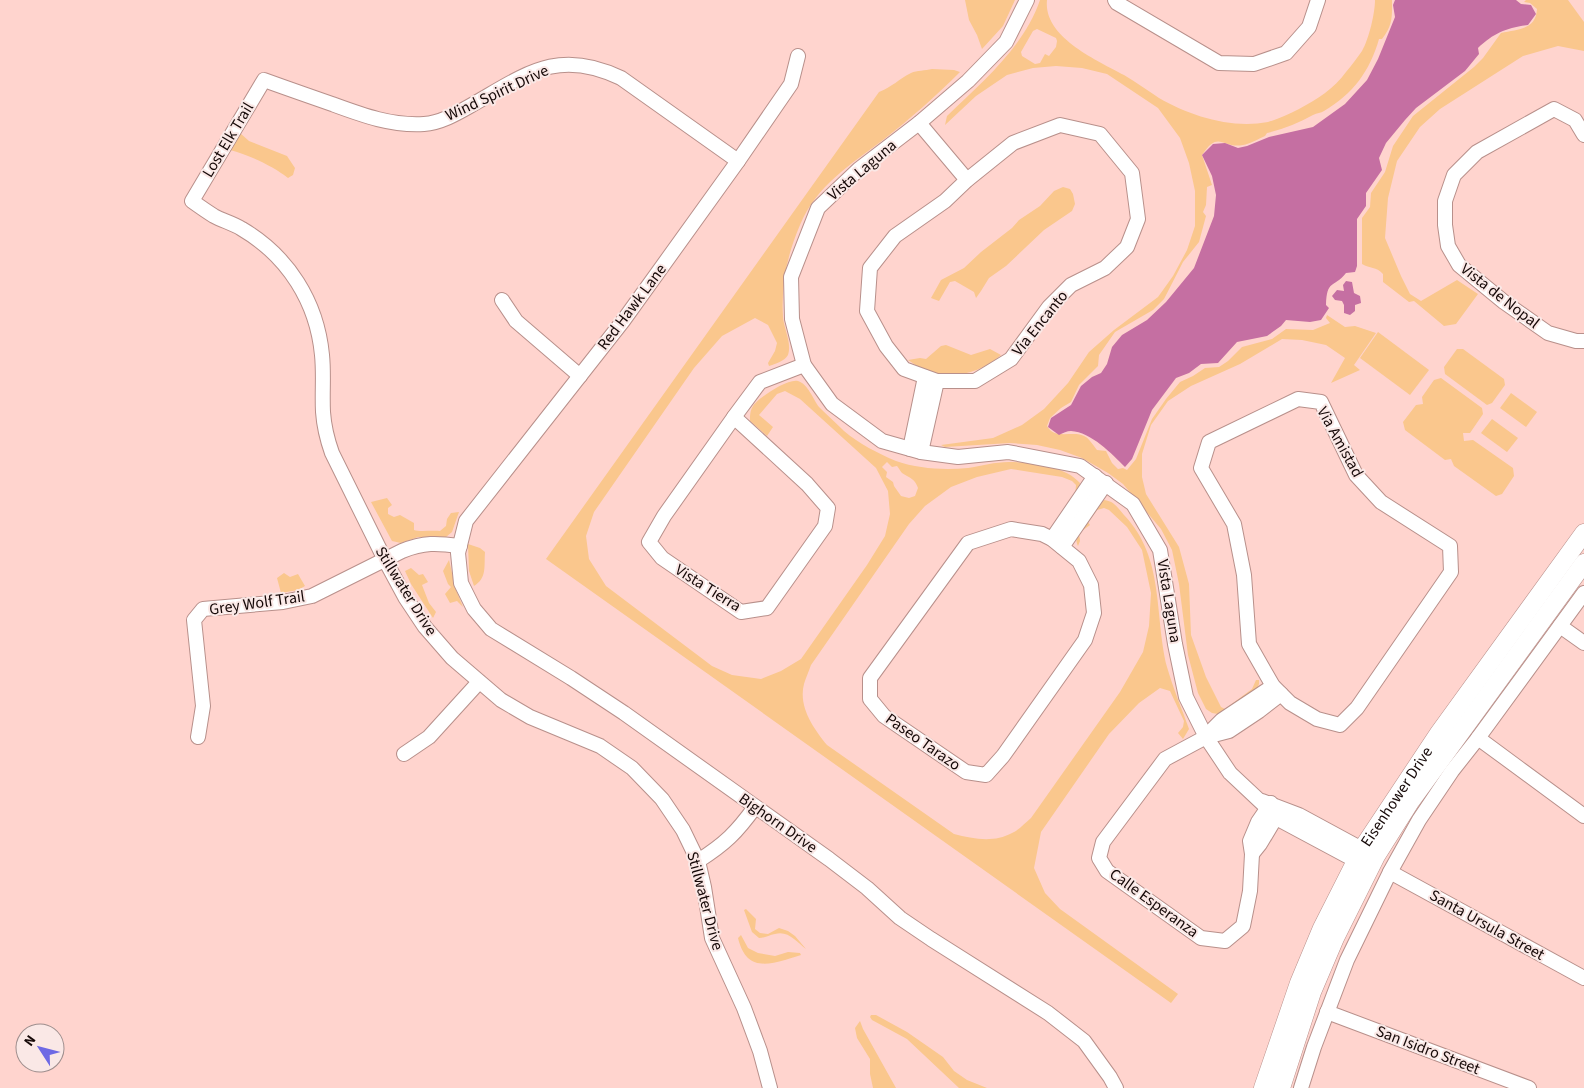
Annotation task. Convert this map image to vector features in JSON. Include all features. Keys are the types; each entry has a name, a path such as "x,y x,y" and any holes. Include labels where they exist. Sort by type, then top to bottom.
{"main road":[{"name":"Eisenhower Drive","path":"1262,1088 1298,983 1322,928 1366,859 1439,733 1584,533"},
{"name":"Eisenhower Drive","path":"1281,1088 1312,992 1366,859 1410,802 1584,562"}],"street":[{"name":"Vista Laguna","path":"1027,0 1006,42 968,81 919,123 859,169 818,208 791,277 792,318 804,365 832,404 882,441 916,451 958,457 1008,452 1080,466 1133,504 1160,550 1175,644 1186,696 1206,737 1230,773 1271,807 1366,859"},
{"path":"1115,0 1117,3 1219,63 1254,64 1286,53 1309,27 1318,0"},
{"name":"Red Hawk Lane","path":"459,549 466,521 623,321 791,84 798,56"},
{"name":"Wind Spirit Drive","path":"264,80 377,120 398,124 426,124 452,116 525,75 550,66 577,64 602,69 621,78 738,161"},
{"name":"Lost Elk Trail","path":"192,201 264,80"},
{"name":"Vista de Nopal","path":"1584,135 1575,120 1554,109 1477,152 1454,175 1445,201 1445,225 1448,246 1459,265 1504,302 1548,333 1576,341 1584,341"},
{"path":"919,123 967,180"},
{"name":"Via Encanto","path":"1060,125 1100,134 1132,173 1138,220 1126,247 1105,268 1071,285 1049,308 1011,359 975,381 931,379 904,369 886,346 867,311 870,268 896,236 945,201 967,180 1013,143 1060,125"},
{"name":"Stillwater Drive","path":"192,201 214,216 241,228 265,246 289,269 303,290 318,327 322,356 323,412 326,435 342,475 385,560 425,628 452,658 501,700 530,717 600,746 632,768 662,799 683,830 698,860 712,938 744,1008 760,1052 770,1088"},
{"path":"502,300 516,321 580,376"},
{"name":"Vista Tierra","path":"734,417 807,484 828,508 825,526 767,608 741,612 662,558 649,542 664,516 734,417 760,382 804,365"},
{"path":"916,451 931,379"},
{"name":"Via Amistad","path":"1298,399 1321,402 1356,475 1381,502 1450,546 1451,572 1357,708 1340,725 1317,719 1290,703 1277,690 1249,644 1244,575 1234,524 1201,468 1209,442 1298,399"},
{"path":"1057,543 1100,480"},
{"name":"Paseo Tarazo","path":"1011,529 1042,534 1057,543 1079,561 1091,585 1094,613 1085,640 1003,756 986,775 966,772 884,716 870,699 870,678 968,543 1011,529"},
{"name":"Grey Wolf Trail","path":"198,737 203,706 194,620 203,609 284,602 312,596 417,545 434,542 459,549"},
{"name":"Bighorn Drive","path":"459,549 461,583 474,609 491,629 617,708 867,888 900,918 1048,1013 1084,1042 1116,1088"},
{"name":"Eisenhower Drive","path":"1301,1088 1347,960 1390,872 1419,820 1452,771 1584,593"},
{"path":"1560,626 1584,643"},
{"path":"404,754 428,737 479,682"},
{"name":"Calle Esperanza","path":"1271,807 1260,844 1252,854 1250,892 1243,926 1225,941 1201,938 1107,870 1099,858 1103,842 1165,759 1206,737 1222,720 1277,690"},
{"path":"1478,738 1584,816"},
{"path":"698,860 715,850 738,830 755,806"},
{"name":"Santa Ursula Street","path":"1390,872 1584,978"},
{"name":"San Isidro Street","path":"1327,1012 1530,1088"}],"shaded area":[{"path":"965,0 1015,0 1003,26 982,49 969,20"},
{"path":"1040,0 1047,0 1048,13 1062,36 1074,46 1159,98 1184,110 1211,119 1240,124 1254,124 1268,122 1288,115 1331,89 1365,46 1371,26 1375,0 1392,0 1390,25 1382,39 1379,39 1371,61 1359,81 1344,97 1323,112 1314,114 1291,126 1267,133 1265,136 1248,144 1236,146 1217,141 1208,147 1202,155 1212,185 1207,187 1206,205 1203,212 1206,216 1199,242 1183,262 1164,299 1153,310 1115,332 1099,355 1098,366 1079,385 1071,402 1050,418 1047,426 1055,433 1076,434 1086,437 1097,450 1106,451 1112,463 1118,469 1123,468 1127,470 1136,459 1152,419 1180,382 1205,368 1219,367 1242,347 1272,339 1286,329 1313,330 1330,323 1326,318 1327,315 1345,327 1355,326 1376,333 1354,365 1360,370 1331,383 1345,358 1326,345 1302,340 1282,339 1240,364 1191,386 1168,401 1151,425 1142,454 1142,477 1146,494 1179,547 1189,584 1191,635 1206,677 1221,707 1225,709 1252,689 1256,680 1259,680 1257,689 1219,716 1206,709 1198,693 1188,655 1179,584 1172,550 1161,529 1123,484 1082,458 1060,450 1037,445 1010,443 945,447 941,445 993,438 1022,425 1044,409 1068,383 1089,352 1114,330 1158,297 1173,276 1187,250 1195,226 1195,191 1189,163 1180,138 1158,108 1107,74 1082,68 1056,66 1033,68 1007,75 976,96 945,125 947,116 1001,63 1024,33","holes":["1037,29 1056,38 1056,47 1049,56 1045,54 1040,63 1035,64 1022,56 1021,52 1033,31"]},
{"path":"1395,0 1516,0 1521,4 1531,5 1536,14 1528,25 1501,32 1478,48 1479,54 1465,71 1416,108 1386,143 1379,158 1382,170 1366,193 1366,206 1357,219 1357,266 1355,272 1346,273 1331,285 1326,305 1329,308 1321,320 1310,322 1286,320 1267,336 1237,342 1218,363 1201,364 1189,373 1176,378 1152,410 1132,459 1125,467 1101,444 1086,435 1071,431 1059,435 1048,427 1051,418 1071,405 1081,386 1092,377 1101,373 1107,364 1112,347 1122,335 1147,320 1166,302 1194,268 1214,216 1216,195 1212,176 1202,155 1213,144 1225,143 1238,148 1269,137 1313,127 1345,104 1367,80 1378,59 1395,17 1393,5"},
{"path":"1526,0 1568,0 1584,22 1584,51 1558,46 1523,56 1440,109 1420,127 1397,161 1388,198 1385,238 1410,294 1421,301 1457,280 1478,294 1456,324 1444,326 1414,301 1409,302 1383,282 1383,274 1380,271 1362,264 1362,218 1370,207 1371,193 1385,172 1393,146 1413,116 1474,67 1501,33 1530,25 1536,16 1537,9 1530,3 1524,2"},
{"path":"932,69 960,72 903,124 847,167 825,187 807,211 792,248 784,282 783,317 789,346 787,357 769,366 768,363 777,343 768,325 755,318 722,336 694,368 594,512 586,536 589,559 606,586 712,666 732,675 761,679 781,671 801,659 885,536 890,514 888,491 876,468 800,399 785,391 777,394 759,415 773,427 767,436 750,421 750,413 753,406 774,389 793,381 802,383 819,407 844,431 876,452 905,464 950,469 993,463 1018,462 1047,466 1074,477 1080,483 1079,490 1075,496 1076,485 1072,481 1062,477 1011,469 977,477 951,487 925,506 909,524 811,665 804,684 803,701 808,717 827,745 954,834 976,839 991,839 1015,832 1031,818 1120,692 1143,652 1149,626 1151,593 1142,550 1127,527 1109,510 1104,508 1097,510 1088,522 1090,525 1079,533 1080,541 1078,546 1077,533 1089,515 1104,500 1113,503 1137,532 1146,549 1156,587 1167,667 1189,729 1183,739 1178,733 1183,727 1184,721 1170,691 1160,688 1139,703 1109,734 1041,832 1034,868 1045,893 1060,909 1178,994 1171,1003 546,559 879,92 911,73","holes":["887,462 892,467 897,466 902,473 912,479 918,488 915,496 909,498 901,496 893,482 886,477 887,472 882,467"]},
{"path":"240,133 249,141 287,156 295,168 293,175 288,178 260,161 230,150"},
{"path":"1063,187 1070,189 1073,194 1075,204 1072,211 1044,230 1006,266 989,278 976,298 974,292 955,281 950,282 939,301 931,298 941,280 964,268 1019,220 1040,206 1054,191"},
{"path":"1346,281 1352,282 1354,293 1360,296 1361,303 1355,305 1355,311 1350,315 1344,313 1342,301 1335,300 1332,296 1337,290 1344,291 1343,285"},
{"path":"1378,332 1429,370 1410,395 1360,358"},
{"path":"946,345 971,355 990,349 1001,355 975,371 955,375 935,373 921,368 908,360 926,359 941,346"},
{"path":"1457,349 1463,349 1504,379 1505,385 1492,403 1487,405 1445,374 1444,367"},
{"path":"1441,378 1482,408 1483,414 1470,433 1463,433 1464,441 1473,440 1513,468 1514,476 1502,494 1496,496 1454,466 1451,459 1445,460 1405,430 1403,422 1416,405 1423,404 1422,397 1434,380"},
{"path":"1511,393 1537,412 1526,427 1500,408"},
{"path":"1492,419 1518,438 1507,452 1481,433"},
{"path":"387,498 392,505 388,508 388,514 394,517 400,515 414,523 414,530 416,531 440,531 446,526 447,519 451,513 459,512 452,532 446,537 418,537 401,543 392,541 371,502"},
{"path":"468,544 485,552 483,576 474,586 469,571"},
{"path":"449,560 456,590 463,607 457,601 450,603 445,594 451,587 443,571"},
{"path":"411,568 419,575 423,574 428,582 422,585 429,603 436,612 433,618 405,571"},
{"path":"284,573 290,577 298,574 305,586 298,590 281,593 277,578"},
{"path":"746,909 756,919 755,929 760,933 768,934 779,928 788,931 806,949 792,937 780,933 759,938 752,932 744,910"},
{"path":"741,935 748,948 758,953 775,956 788,952 800,953 801,955 776,962 755,962 749,959 741,947 738,938"},
{"path":"871,1015 876,1015 907,1032 943,1057 954,1071 967,1080 987,1088 959,1088 907,1039 872,1020"},
{"path":"860,1021 896,1088 873,1088 870,1074 870,1059 857,1038 855,1028"}]}
